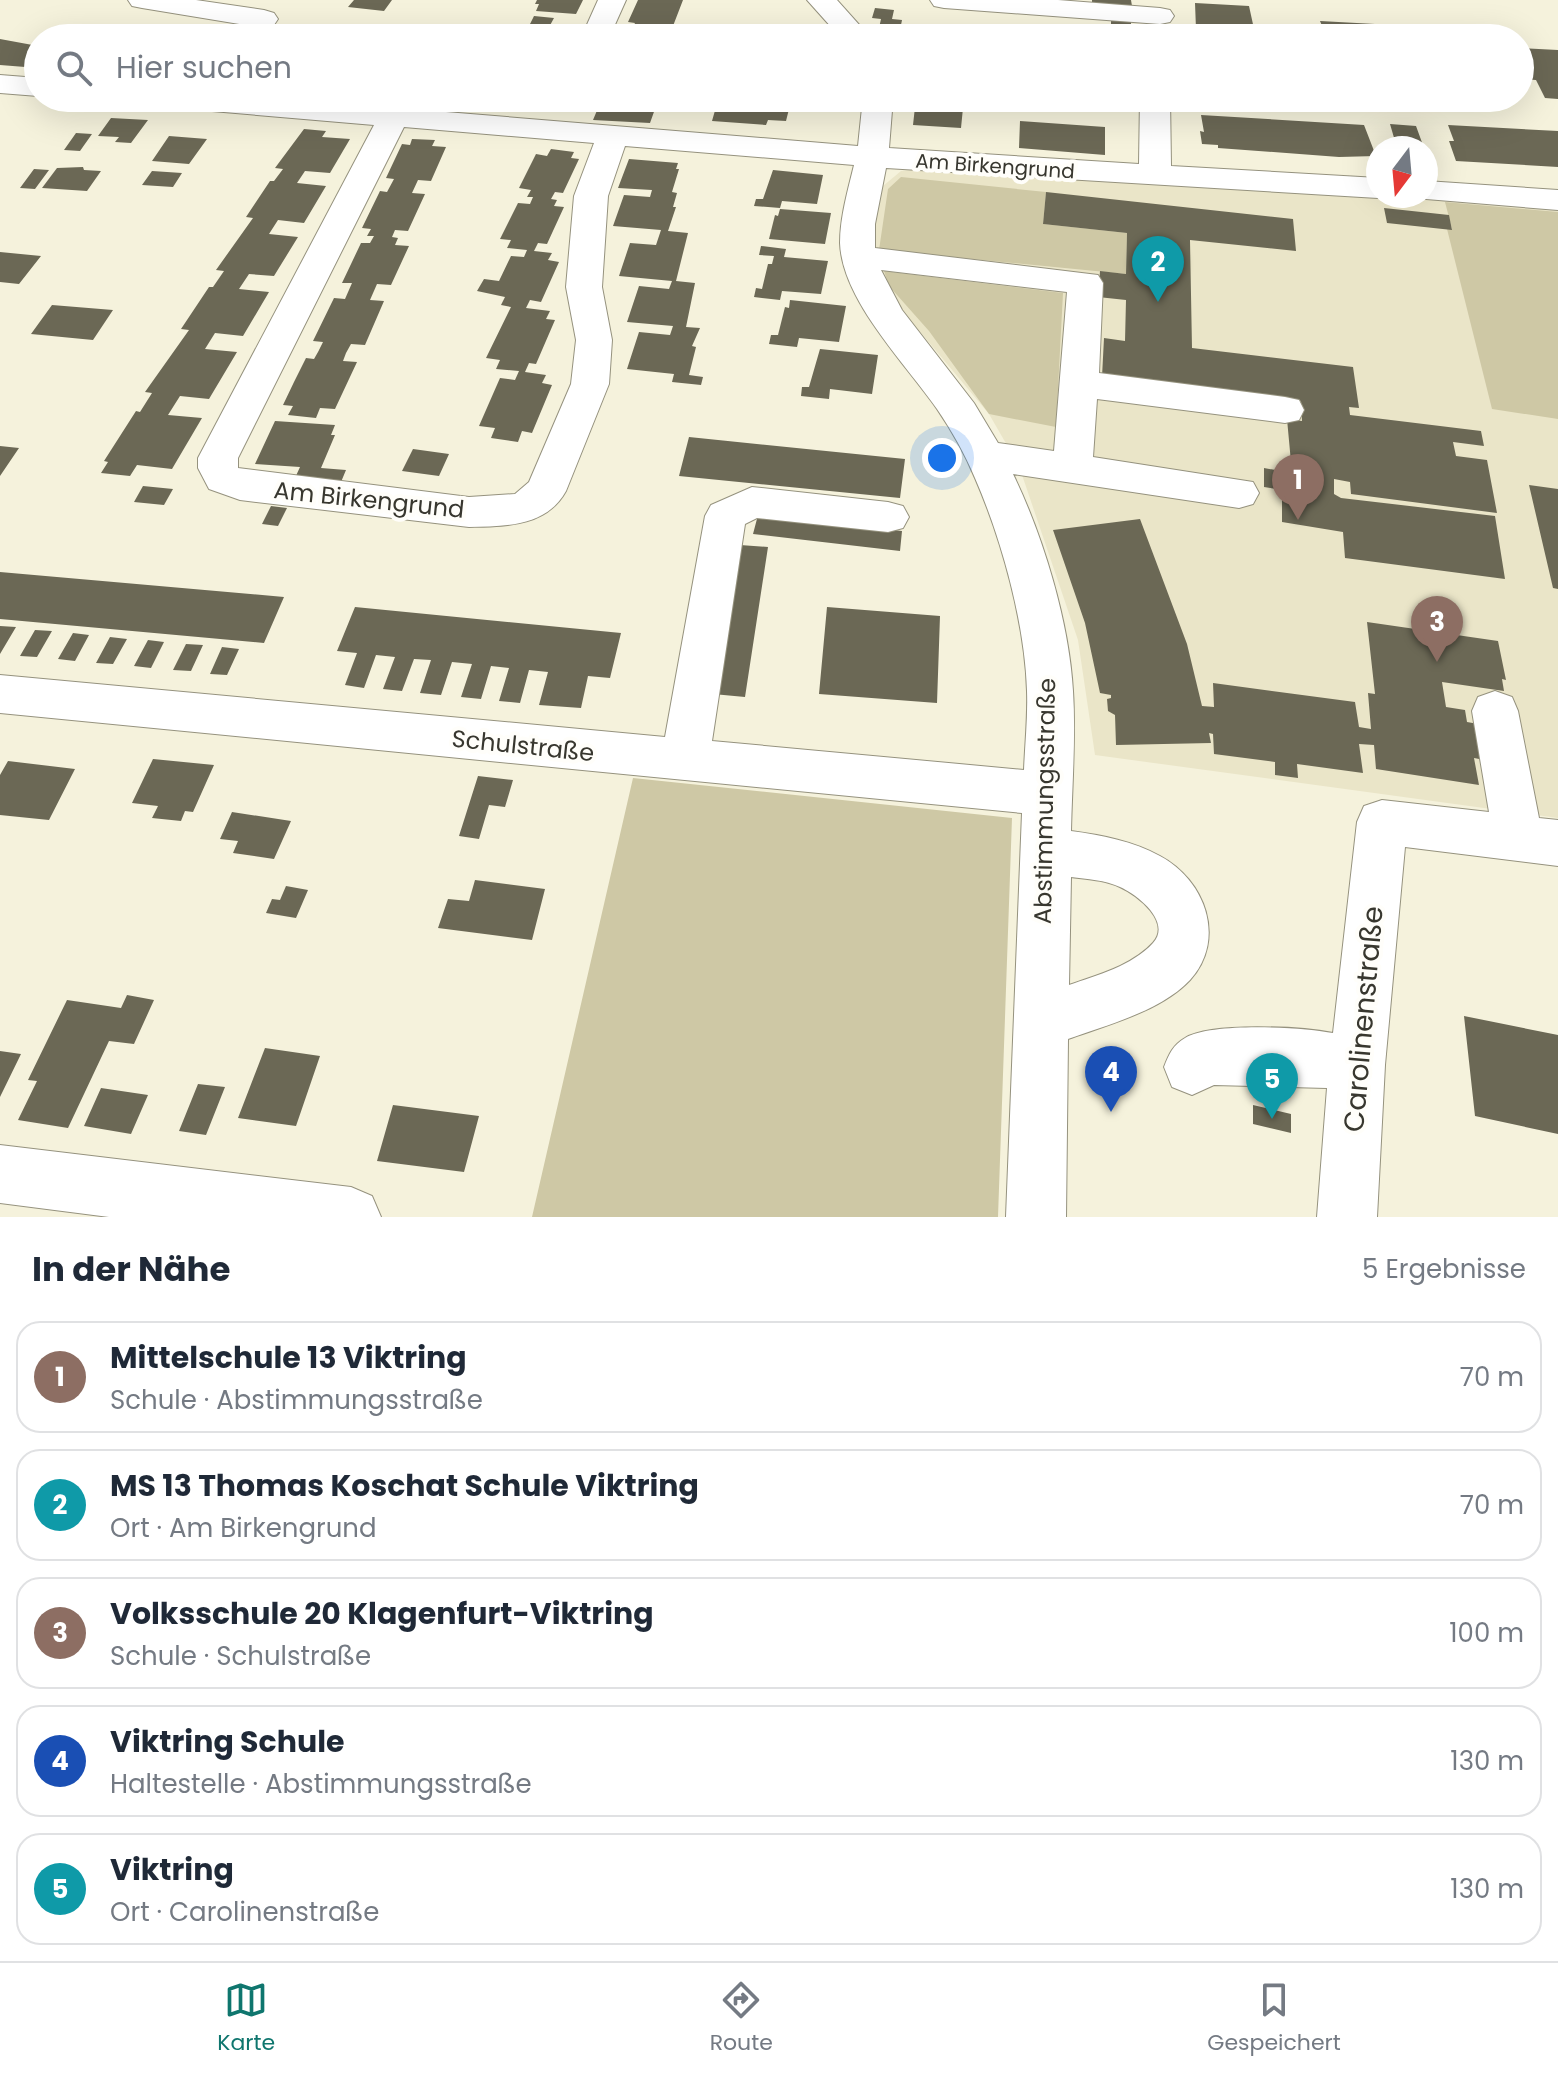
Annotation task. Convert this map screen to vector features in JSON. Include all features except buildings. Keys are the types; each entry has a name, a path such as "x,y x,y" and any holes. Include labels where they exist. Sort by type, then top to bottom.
{"street":[{"path":"142,0 274,13 258,24"},
{"path":"601,24 612,0"},
{"path":"821,0 844,24"},
{"path":"944,0 1160,18"},
{"path":"0,84 24,86"},
{"name":"Am Birkengrund","path":"325,112 871,157 1366,187"},
{"path":"552,132 561,112"},
{"name":"Abstimmungsstraße","path":"876,112 858,257 867,284 961,414 985,455 1032,583 1041,622 1050,690 1036,1217"},
{"path":"1155,112 1155,176"},
{"name":"Am Birkengrund","path":"393,118 218,458 223,479 240,485 469,512 507,511 528,506 546,491 590,384 594,340 584,287 591,196 612,137"},
{"path":"1438,192 1558,200"},
{"path":"858,257 1085,283 1072,468"},
{"path":"1079,384 1285,410"},
{"path":"985,455 1239,493"},
{"path":"685,761 726,516 752,502 888,517"},
{"name":"Schulstraße","path":"0,694 1047,794"},
{"path":"1495,711 1538,841"},
{"name":"Carolinenstraße","path":"1347,1217 1357,1065 1382,822 1538,841"},
{"path":"1041,1023 1148,979 1172,961 1183,939 1185,920 1161,882 1096,856 1046,851"},
{"path":"1192,1067 1205,1057 1313,1057 1357,1065"},
{"path":"0,1174 351,1217"}],"shaded area":[{"path":"919,169 1366,196 1366,208 1438,208 1438,200 1558,207 1558,818 1095,755 1078,640 1019,466 989,414 885,290 875,257 873,224 883,186 901,171"},
{"path":"901,177 1046,192 1043,224 1127,233 1126,274 879,250 888,189"},
{"path":"1445,202 1558,212 1558,419 1492,409 1447,229 1452,229"},
{"path":"884,271 1063,293 1056,427 989,414 929,331 889,286"},
{"path":"633,778 1012,818 998,1217 532,1217"}],"place":[{"name":"MS 13 Thomas Koschat Schule Viktring","path":"1158,302"},
{"name":"Mittelschule 13 Viktring","path":"1298,520"},
{"name":"Volksschule 20 Klagenfurt-Viktring","path":"1437,662"},
{"name":"Viktring Schule","path":"1111,1112"},
{"name":"Viktring","path":"1272,1119"}]}
